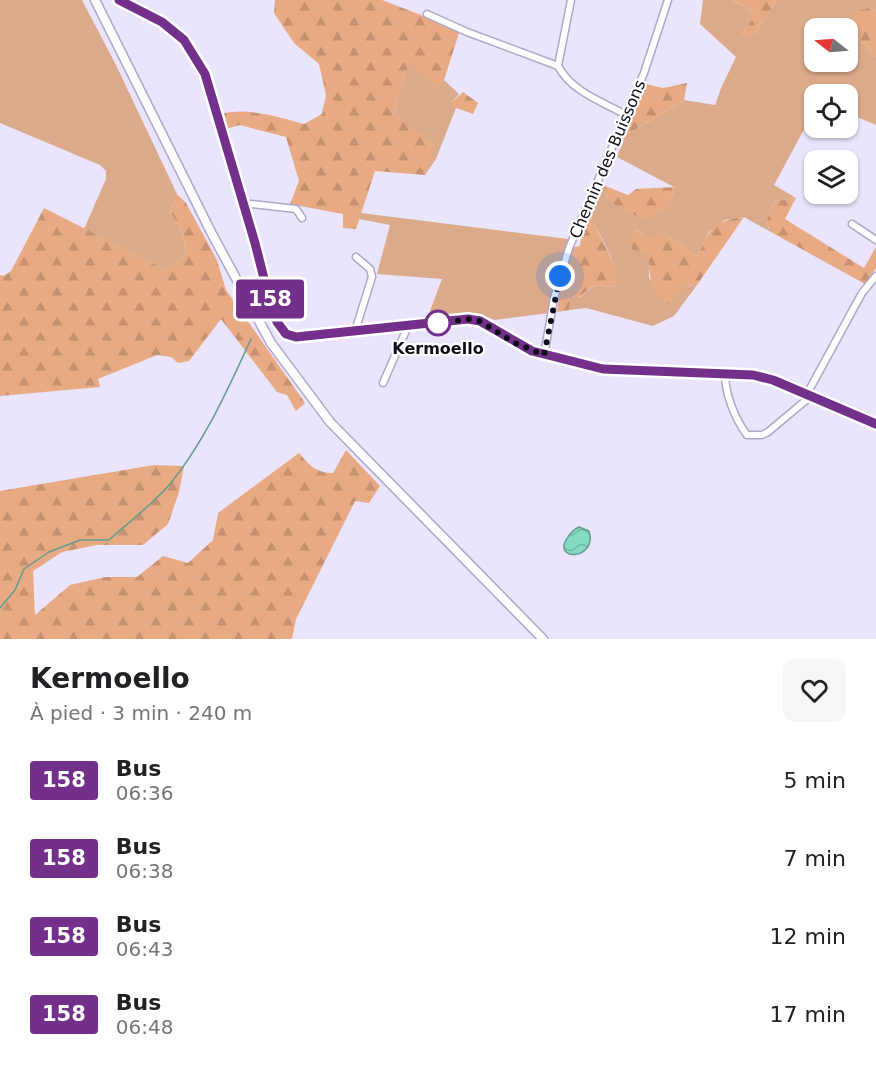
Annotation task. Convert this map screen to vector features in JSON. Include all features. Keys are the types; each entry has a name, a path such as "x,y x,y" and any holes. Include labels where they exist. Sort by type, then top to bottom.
{"main road":[{"path":"95,0 212,234 271,343 330,422 543,639"}],"street":[{"path":"119,0 162,22 184,40 205,74 264,273 271,306 277,322 286,334 296,337 468,319 480,321 515,343 544,355 603,369 753,375 773,380 876,424"},
{"path":"571,0 558,66 574,87 626,115"},
{"name":"Chemin des Buissons","path":"544,355 563,267 644,73 668,0"},
{"path":"427,14 467,32 558,66"},
{"path":"242,203 296,209 302,218"},
{"path":"852,224 876,240"},
{"path":"355,331 372,277 370,268 356,258"},
{"path":"725,374 725,383 734,410 747,435 762,435 768,432 809,395 862,293 876,276"},
{"path":"383,383 408,326"}],"shaded area":[{"path":"0,0 82,0 116,65 177,194 170,212 182,231 186,255 166,270 84,229 106,179 106,171 100,165 0,123"},
{"path":"703,0 732,0 755,13 742,35 755,34 777,0 876,0 876,11 870,8 858,27 858,18 804,18 804,72 858,72 858,37 876,57 876,125 858,117 858,84 804,84 804,130 774,185 796,198 774,201 767,219 769,231 744,217 725,220 709,232 697,256 664,233 651,239 635,229 649,256 649,278 668,303 684,286 697,285 674,316 653,326 586,308 569,310 569,297 580,297 595,285 615,287 612,259 590,217 583,226 600,184 603,185 609,201 670,206 674,187 617,157 625,136 684,100 715,105 736,57 700,24"},
{"path":"409,61 436,87 444,80 459,94 452,102 456,108 436,159 425,175 434,146 394,113"},
{"path":"361,213 568,239 557,272 549,313 494,320 483,315 467,314 427,319 442,279 377,274 390,225 359,219"}],"green space":[{"path":"275,0 382,0 460,30 444,80 437,88 409,62 394,113 435,146 425,175 375,171 356,229 343,228 343,214 290,204 299,181 286,137 240,125 225,129 222,114 232,112 263,114 304,124 322,114 326,95 319,64 294,43 274,13"},
{"path":"732,0 777,0 755,34 747,38 742,35 755,13"},
{"path":"870,8 876,11 876,57 858,37 858,18 855,18 855,11"},
{"path":"687,83 684,100 625,136 645,84 663,88"},
{"path":"463,92 478,103 473,114 456,108 451,103"},
{"path":"603,185 628,195 636,189 674,187 670,206 644,220 609,201"},
{"path":"177,194 186,203 217,260 226,290 305,403 296,411 287,395 277,392 221,319 189,361 178,363 171,357 157,355 98,379 100,387 0,396 0,275 4,276 11,271 44,208 166,270 186,255 182,231 170,212"},
{"path":"796,198 785,219 864,268 876,247 876,268 865,284 769,231 767,219 774,201"},
{"path":"590,216 617,274 615,287 595,285 579,297 570,297 569,310 557,312 561,282 574,247 580,246 583,226"},
{"path":"744,217 697,285 684,286 668,304 654,289 649,271 649,256 631,249 634,229 651,238 664,233 697,256 714,228 725,221"},
{"path":"346,450 380,486 369,503 355,501 296,619 292,639 0,639 0,491 154,465 184,466 179,492 168,524 143,545 97,545 62,552 33,571 35,615 70,585 105,577 137,577 163,556 188,563 213,540 218,513 299,453 313,468 333,473"}],"water":[{"path":"579,527 589,531 588,547 583,552 570,554 564,547 566,540"}],"waterway":[{"path":"0,608 15,590 24,569 49,552 80,540 109,540 163,492 183,467 205,432 251,339"}],"bus line":[{"name":"158","path":"119,0 162,22 184,40 205,74 264,273 271,306 277,322 286,334 296,337 468,319 480,321 532,351 578,364 618,371 753,375 773,380 876,424"}],"place":[{"name":"Kermoello","path":"438,323"}],"route":[{"path":"438,323 432,324 468,319 480,321 515,343 544,355 560,276"}]}
